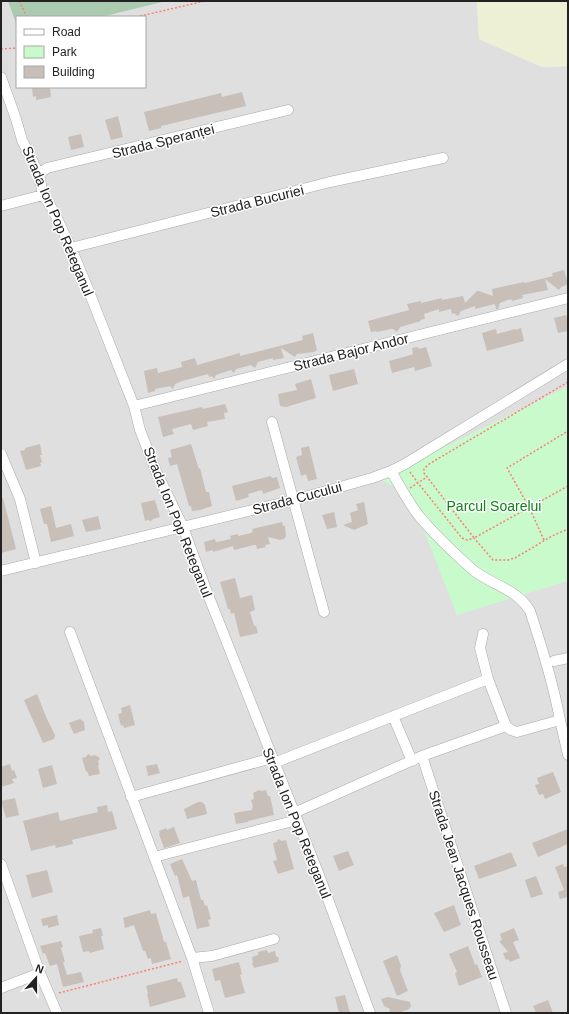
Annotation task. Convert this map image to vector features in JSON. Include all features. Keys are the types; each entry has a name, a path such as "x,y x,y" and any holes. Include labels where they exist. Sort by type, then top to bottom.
{"street":[{"name":"Strada Ion Pop Reteganul","path":"1,77 22,140 39,174 43,195 53,210 71,248 134,406 140,430 156,471 183,527 205,587 296,817 370,1013"},
{"name":"Strada Speranței","path":"39,174 47,168 288,110"},
{"name":"Strada Bucuriei","path":"71,248 330,182 443,158"},
{"path":"1,206 43,195"},
{"name":"Strada Bajor Andor","path":"134,406 568,298"},
{"name":"Strada Cucului","path":"1,571 294,500 372,478 405,464 568,364"},
{"path":"272,422 324,612"},
{"path":"1,454 20,499 36,563"},
{"path":"391,471 418,515 436,536 484,578 517,595 530,610 548,664 568,755"},
{"path":"70,632 192,958 209,1013"},
{"path":"483,634 480,648 488,679 506,726 517,732 560,720"},
{"path":"554,661 568,658"},
{"path":"131,797 273,761 488,679"},
{"path":"393,716 412,761"},
{"path":"154,857 296,817 422,756 506,726"},
{"name":"Strada Jean Jacques Rousseau","path":"422,756 506,1013"},
{"path":"1,864 40,973 57,1013"},
{"path":"192,958 212,956 274,938"},
{"path":"1,988 40,973"}],"path":[{"path":"19,1 27,16"},
{"path":"140,16 205,1"},
{"path":"1,49 16,48"},
{"path":"568,382 424,469 424,473 427,477 493,560 500,561 514,558 544,540 568,529"},
{"path":"544,540 529,507 507,468 568,431"},
{"path":"405,464 418,483 462,538 467,540 474,538 568,486"},
{"path":"403,492 427,477"},
{"path":"50,996 192,958"}],"shaded area":[{"path":"1,1 477,1 479,39 542,67 568,66 568,1013 1,1013"}],"green space":[{"path":"8,1 166,1 105,16 16,16 16,23"},
{"path":"477,1 568,1 568,66 542,67 479,39"},
{"name":"Parcul Soarelui","path":"568,386 568,581 457,615 417,513 401,491 380,479"}],"building":[{"path":"32,88 50,88 51,97 36,100 36,96 33,97"},
{"path":"242,92 246,106 161,126 161,128 149,131 144,112 221,93 222,97"},
{"path":"118,116 123,137 111,140 105,120"},
{"path":"81,134 84,147 71,150 68,137"},
{"path":"564,270 568,284 561,287 559,290 545,279 548,290 522,295 523,298 512,301 511,299 500,303 498,309 496,309 495,304 475,309 475,306 461,311 458,316 454,313 452,314 451,309 439,312 439,309 424,314 425,319 420,320 421,321 400,327 397,332 391,329 371,332 368,321 409,310 407,304 463,296 465,303 477,291 493,296 492,289 553,276 552,273"},
{"path":"566,315 568,331 558,333 554,318"},
{"path":"521,328 524,341 487,351 482,333 496,329 497,334"},
{"path":"313,333 317,350 314,352 297,354 295,357 281,348 284,358 273,360 273,358 258,362 255,368 251,365 236,369 234,373 231,370 216,375 214,379 212,376 209,377 208,374 175,384 173,389 170,386 155,389 155,391 148,393 144,371 157,368 158,373 182,367 181,362 195,358 197,365 240,353 240,356 303,340 302,336"},
{"path":"418,347 419,349 426,347 432,366 415,371 414,367 392,373 389,361 411,355 413,354 412,348"},
{"path":"354,369 358,384 333,391 329,375"},
{"path":"311,379 316,398 286,407 280,406 278,394 297,390 295,384"},
{"path":"225,404 228,412 224,413 225,419 207,422 208,426 193,430 191,424 172,429 174,434 163,437 158,417 202,407 203,409"},
{"path":"40,444 42,455 40,455 42,462 40,463 41,466 26,470 20,451"},
{"path":"191,444 199,469 200,468 206,492 209,492 212,506 192,511 191,506 189,506 177,464 170,466 168,458 172,457 170,450"},
{"path":"309,446 317,479 308,481 306,474 301,476 296,457 302,455 301,448"},
{"path":"271,476 272,478 277,477 280,488 263,494 262,490 248,494 249,497 236,501 232,486"},
{"path":"1,498 3,498 16,549 1,553"},
{"path":"155,500 160,517 151,521 145,521 141,503"},
{"path":"364,502 368,524 354,530 343,525 352,522 350,513 358,510 356,504"},
{"path":"51,506 56,528 71,524 74,536 51,542 47,524 44,524 40,509"},
{"path":"334,512 337,527 327,529 322,515"},
{"path":"98,516 101,529 86,532 82,520"},
{"path":"282,522 283,526 285,526 286,536 284,539 280,540 268,537 270,544 265,545 266,547 257,549 256,545 254,545 234,550 233,546 213,552 213,550 206,552 204,542 215,539 216,542 231,539 230,536 251,533 253,531 252,529"},
{"path":"235,578 240,598 252,595 255,610 250,612 254,626 256,626 258,633 240,637 234,613 231,614 230,609 228,609 220,582"},
{"path":"37,694 55,735 54,739 43,743 24,700"},
{"path":"130,705 135,725 124,728 123,725 121,726 118,714 122,713 121,708"},
{"path":"80,719 84,722 85,730 74,734 69,723"},
{"path":"88,754 91,756 95,755 100,758 98,765 100,774 89,776 87,771 86,772 82,758 86,757"},
{"path":"10,764 12,771 14,770 17,778 12,779 14,783 1,787 1,767"},
{"path":"157,764 160,773 148,776 146,766"},
{"path":"52,765 57,784 43,788 38,769"},
{"path":"553,772 561,792 545,799 543,794 539,795 535,785 539,784 537,778"},
{"path":"259,790 266,790 268,796 270,796 274,815 236,824 234,813 252,810 253,807 251,800 254,799 253,793"},
{"path":"15,798 19,815 6,818 1,801"},
{"path":"198,802 202,802 205,805 207,814 187,819 184,809"},
{"path":"107,805 108,812 112,811 117,829 72,840 73,844 56,848 55,845 31,851 23,821 58,812 60,821 98,812 97,807"},
{"path":"174,827 180,843 164,848 159,831"},
{"path":"568,829 568,844 538,857 532,843"},
{"path":"278,839 282,841 286,840 294,869 278,874 273,861 277,860 273,843 277,842"},
{"path":"348,851 354,865 339,871 333,856"},
{"path":"511,852 517,866 479,879 474,866"},
{"path":"182,859 192,881 196,880 201,900 203,900 205,906 207,905 211,919 208,920 210,926 197,929 189,896 183,898 177,875 175,876 170,864"},
{"path":"563,864 564,867 568,866 568,898 560,899 558,892 564,890 555,867"},
{"path":"47,870 53,892 32,898 26,875"},
{"path":"536,876 543,894 531,898 525,880"},
{"path":"454,905 461,925 444,932 434,913"},
{"path":"150,910 151,914 156,913 164,942 166,942 171,959 152,964 151,958 148,959 145,951 143,951 134,925 125,928 123,918"},
{"path":"57,915 59,925 48,928 48,925 43,926 41,919"},
{"path":"101,928 104,949 90,953 89,951 83,952 79,936 93,933 92,930"},
{"path":"514,928 519,940 513,942 520,958 510,962 508,959 506,960 503,953 508,952 499,941 502,940 500,934"},
{"path":"61,941 63,947 61,948 65,962 63,962 67,975 81,972 84,982 63,987 57,964 50,966 45,953 43,954 40,946"},
{"path":"468,946 475,965 477,964 482,977 459,986 455,973 457,972 449,954"},
{"path":"267,950 268,953 275,951 276,956 279,958 278,962 254,968 252,964 252,957 258,955 258,952"},
{"path":"397,955 401,966 400,970 408,991 397,996 383,961"},
{"path":"239,962 242,974 240,975 245,993 225,998 220,980 215,981 212,969"},
{"path":"177,978 178,982 181,982 186,997 150,1007 146,986"},
{"path":"345,995 350,1013 339,1013 335,997"},
{"path":"388,997 410,1002 411,1006 409,1009 399,1013 389,1013 390,1009 384,1006 381,999"},
{"path":"548,1000 553,1013 536,1013 533,1006"}]}
